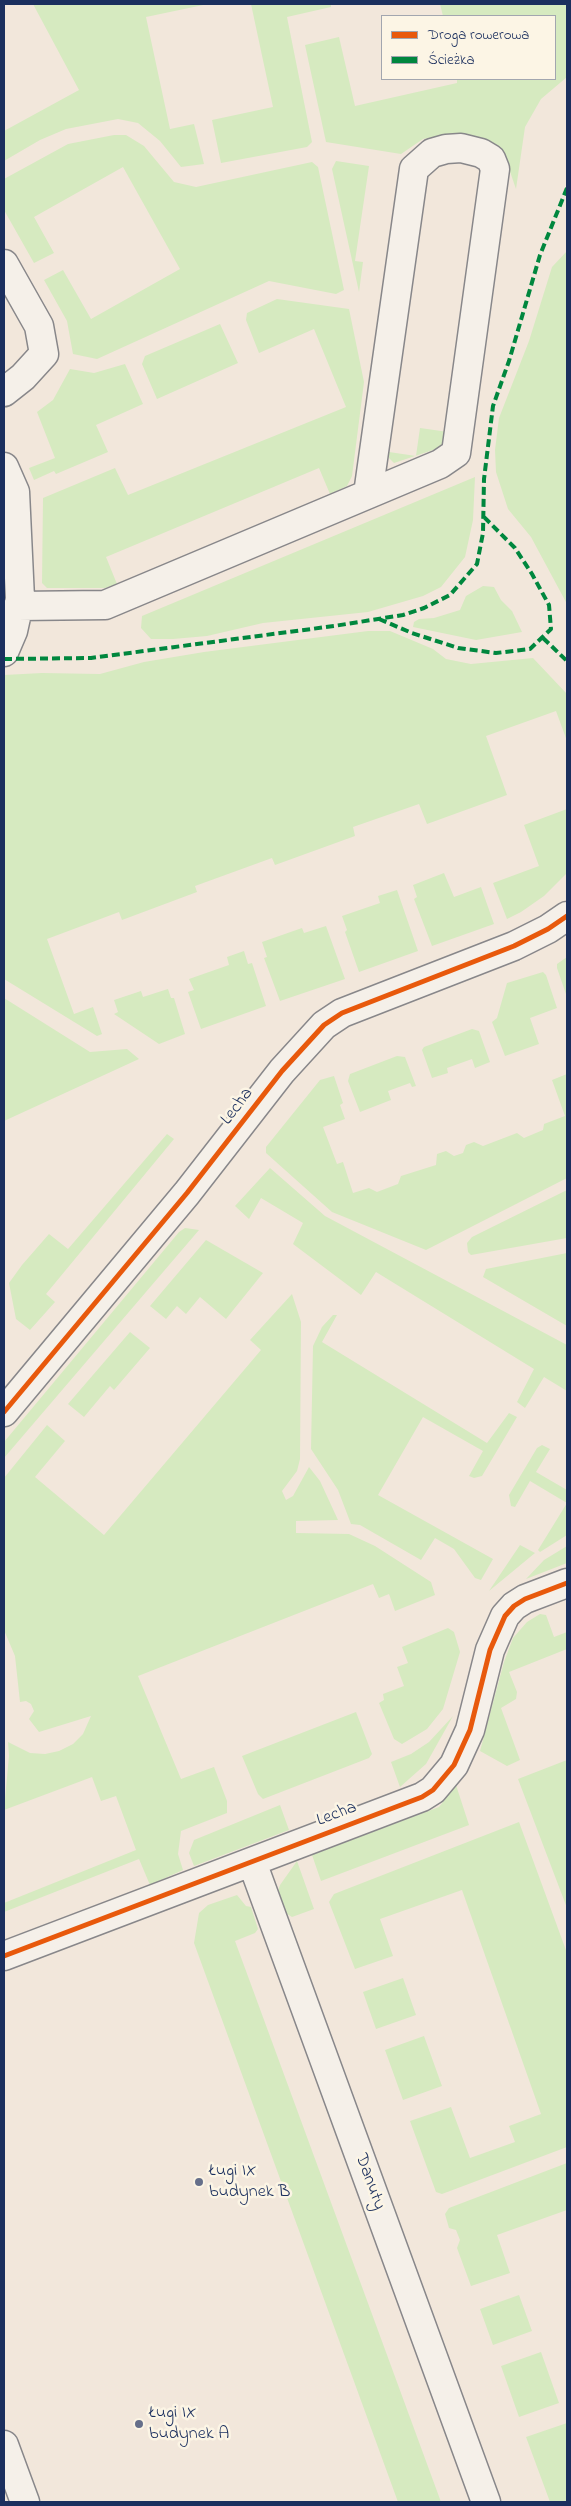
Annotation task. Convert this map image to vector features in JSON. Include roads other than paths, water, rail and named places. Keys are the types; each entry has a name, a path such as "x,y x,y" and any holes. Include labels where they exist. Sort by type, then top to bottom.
{"street":[{"path":"11,630 105,605 440,464 456,453 496,169 491,159 481,153 461,148 446,149 432,153 414,168 368,494"},
{"path":"4,264 39,326 44,354 23,377 4,392"},
{"path":"4,467 15,492 20,599 11,630"},
{"name":"Lecha","path":"4,1412 193,1185 282,1071 324,1025 342,1013 514,946 548,929 567,916"},
{"name":"Lecha","path":"4,1956 422,1797 433,1790 454,1765 470,1730 490,1650 505,1616 514,1606 525,1599 567,1583"},
{"name":"Danuty","path":"252,1862 486,2502"},
{"path":"4,2445 26,2502"}],"place":[{"name":"Ługi IX budynek B","path":"199,2182"},
{"name":"Ługi IX budynek A","path":"139,2424"}]}
